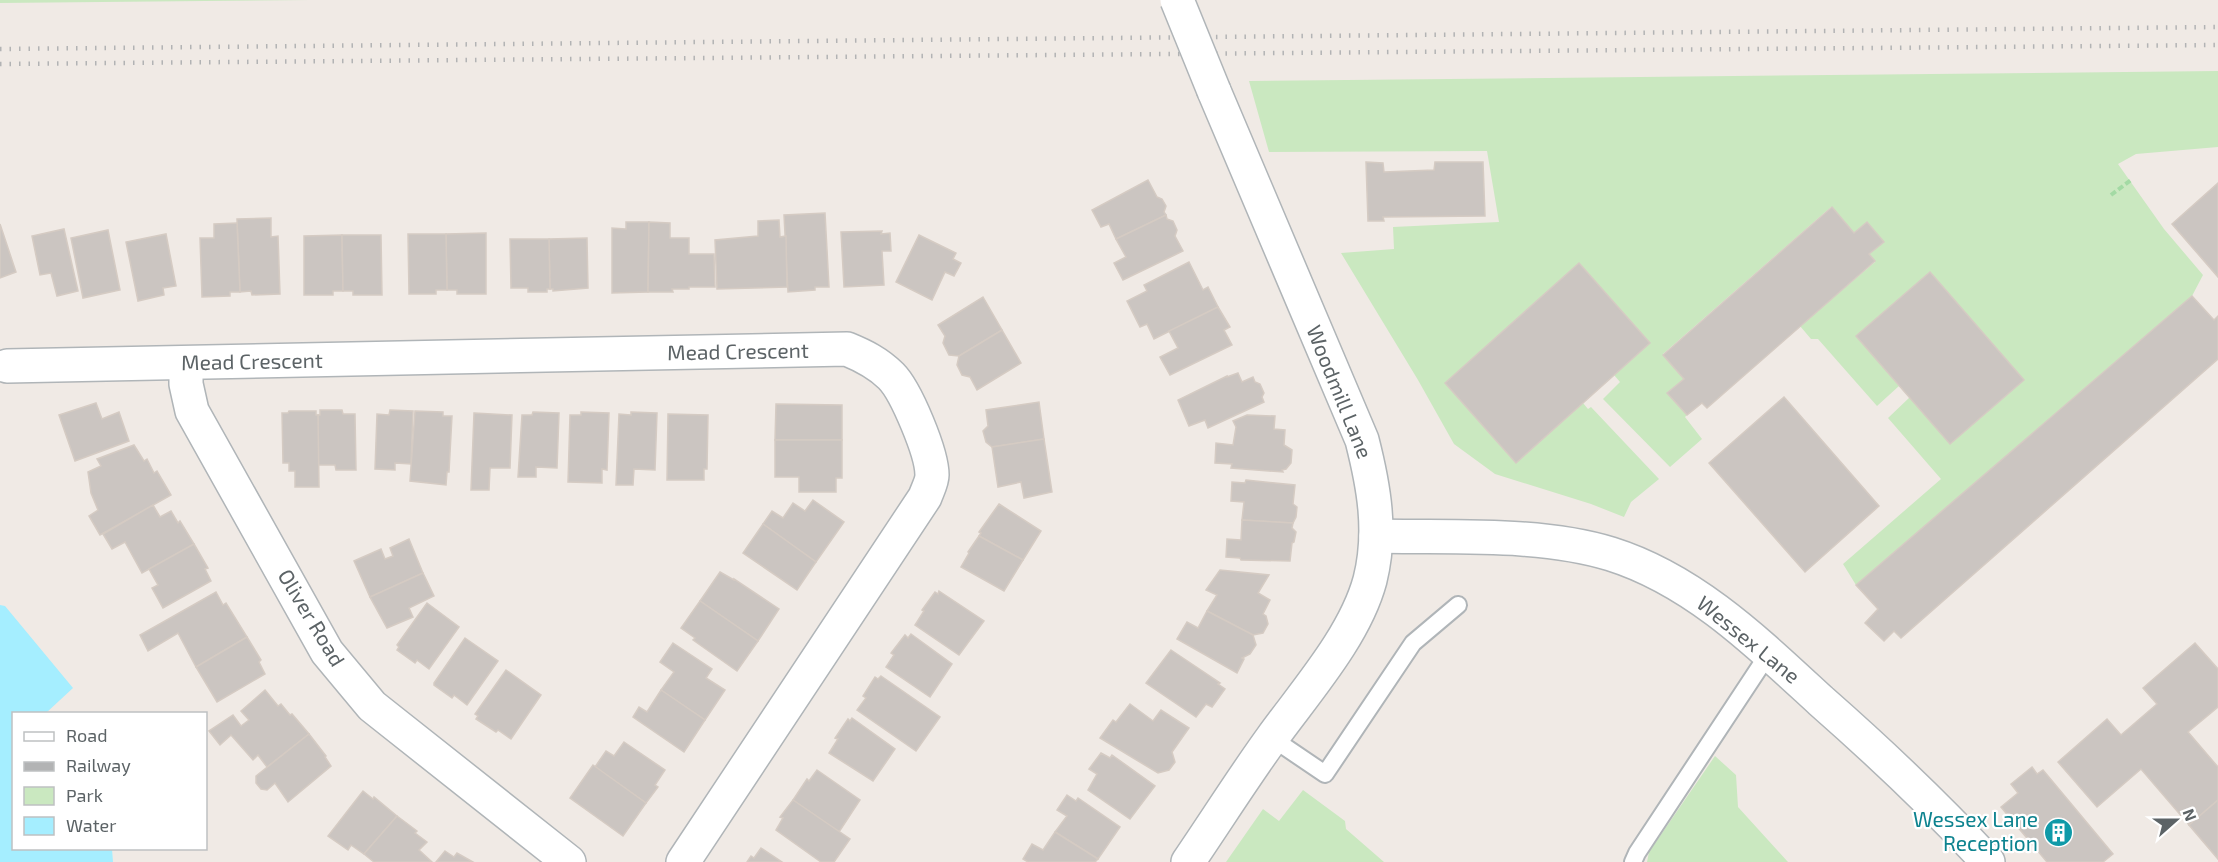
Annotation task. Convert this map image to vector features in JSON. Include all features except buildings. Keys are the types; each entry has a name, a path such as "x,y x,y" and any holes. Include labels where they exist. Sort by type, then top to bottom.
{"street":[{"name":"Woodmill Lane","path":"1177,0 1362,440 1374,489 1376,536 1370,580 1351,625 1316,680 1272,738 1188,862"},
{"name":"Mead Crescent","path":"4,365 847,349 873,360 893,378 912,412 928,456 932,476 925,497 683,862"},
{"name":"Oliver Road","path":"186,363 186,384 192,411 327,652 372,706 569,862"},
{"name":"Wessex Lane","path":"1376,536 1473,537 1551,542 1611,554 1651,571 1692,594 1733,622 1769,653 1852,729 1988,862"}],"lane":[{"path":"1272,738 1325,774 1413,643 1458,605"},
{"path":"1634,862 1637,853 1769,653"}],"path":[{"path":"2111,195 2131,180"}],"green space":[{"path":"0,0 310,0 0,3"},
{"path":"2218,71 2218,147 2136,154 2118,164 2164,229 2203,275 2192,296 1856,585 1843,564 1941,479 1888,418 1910,397 1950,444 2024,380 1930,272 1857,336 1899,386 1877,406 1818,339 1811,339 1800,326 1875,262 1869,254 1884,242 1854,233 1831,207 1663,354 1684,379 1668,393 1687,415 1685,417 1702,439 1670,467 1603,399 1620,382 1614,375 1650,343 1579,264 1445,383 1516,463 1583,403 1588,409 1591,407 1659,479 1631,502 1624,517 1591,504 1495,474 1454,444 1341,253 1394,249 1393,227 1499,222 1487,151 1269,152 1249,81"},
{"path":"1715,756 1736,775 1738,807 1788,862 1647,862 1649,852"},
{"path":"1303,790 1345,821 1346,829 1384,862 1226,862 1263,809 1279,821"}],"water":[{"path":"0,605 5,606 73,688 47,712 12,712 12,850 112,850 113,862 0,862"}],"railway":[{"path":"0,49 2218,27"},
{"path":"0,64 2218,45"}],"place":[{"name":"Wessex Lane Reception","path":"2059,832"}]}
